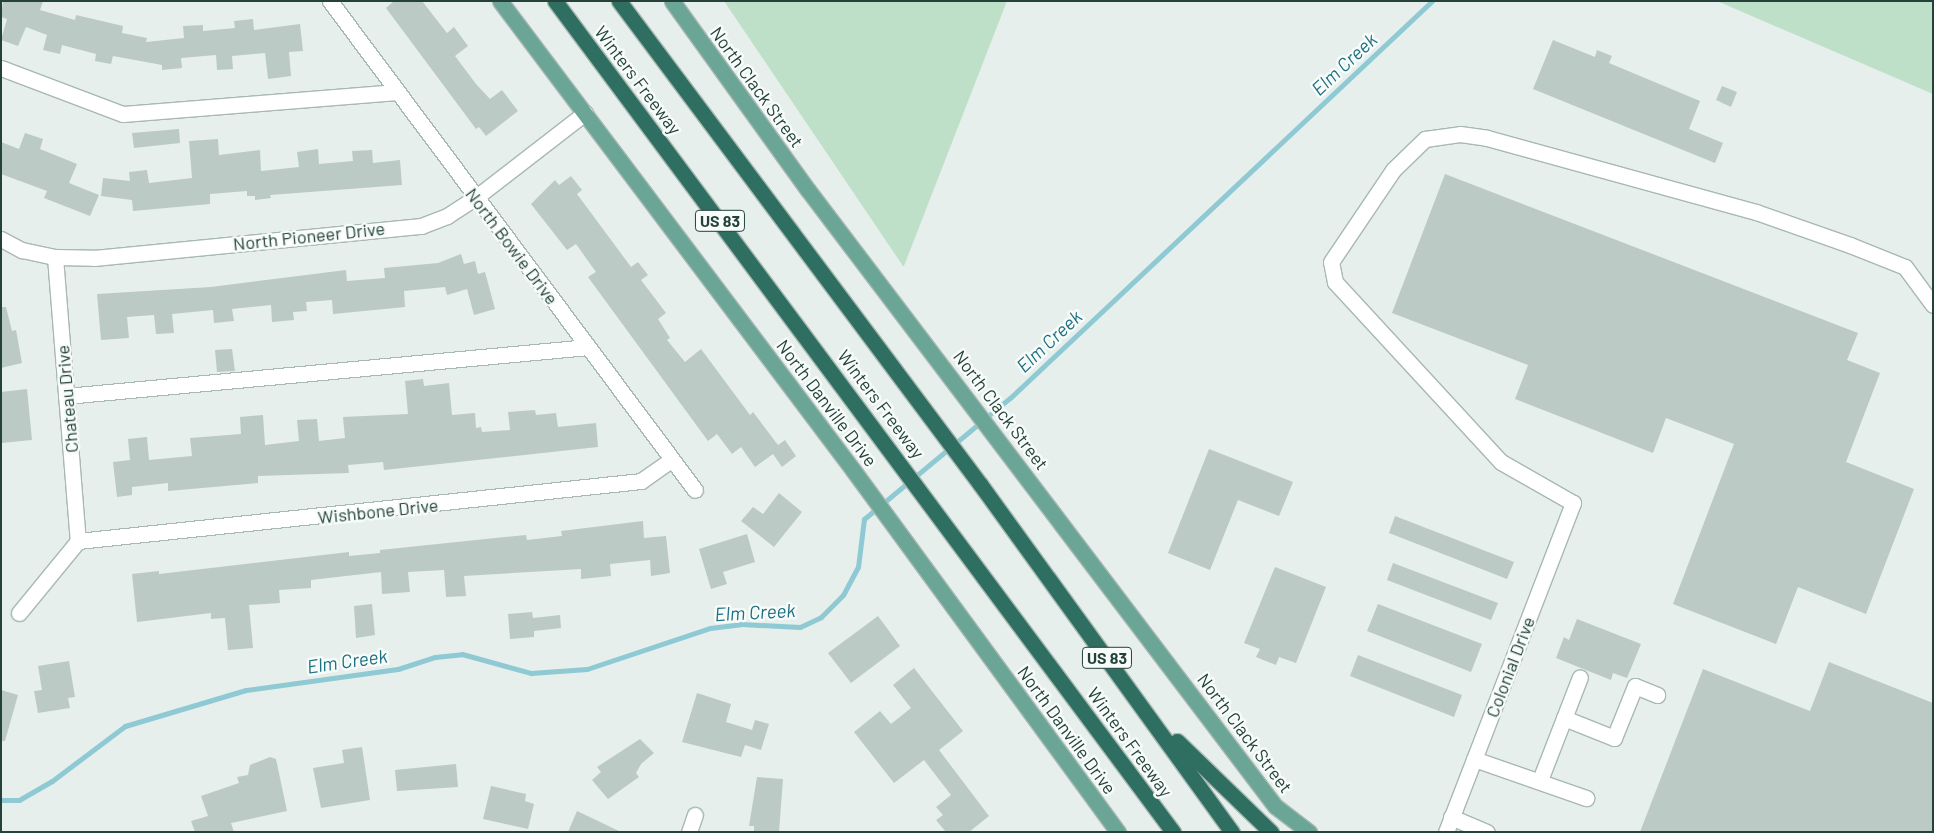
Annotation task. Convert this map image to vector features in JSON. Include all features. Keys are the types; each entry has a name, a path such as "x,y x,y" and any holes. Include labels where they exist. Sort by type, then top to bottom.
{"highway":[{"name":"Winters Freeway","path":"556,1 939,514 1173,832"},
{"name":"Winters Freeway","path":"619,1 924,408 1232,832"},
{"path":"1137,700 1217,784 1271,832"}],"main road":[{"name":"North Danville Drive","path":"500,1 853,470 1118,832"},
{"name":"North Clack Street","path":"672,1 808,190 1014,457 1275,806 1309,832"}],"street":[{"name":"North Bowie Drive","path":"330,1 475,198 588,347 670,461 695,490"},
{"path":"1,68 123,114 397,92"},
{"name":"North Pioneer Drive","path":"1,238 22,250 55,258 94,258 420,226 447,216 475,198 585,113"},
{"name":"Colonial Drive","path":"1446,832 1574,502 1501,462 1335,282 1331,262 1393,170 1425,139 1460,134 1487,138 1756,212 1905,267 1933,304"},
{"name":"Chateau Drive","path":"55,258 78,541"},
{"path":"66,396 588,347"},
{"name":"Wishbone Drive","path":"78,541 641,481 670,461"},
{"path":"19,614 78,541"},
{"path":"1540,780 1580,677"},
{"path":"1564,718 1614,738 1635,686 1657,695"},
{"path":"1474,759 1540,780 1586,798"},
{"path":"688,832 695,815"},
{"path":"1451,817 1487,832"}],"green space":[{"path":"724,1 1007,1 904,266 903,266"},
{"path":"1717,1 1933,1 1933,94"}],"building":[{"path":"3,1 43,1 40,10 75,20 76,15 123,26 122,33 147,38 146,42 184,38 183,26 203,25 203,31 235,28 234,21 253,19 254,30 300,24 303,51 289,52 291,76 268,79 265,53 232,56 233,69 217,70 216,55 181,58 182,68 162,70 162,65 113,56 111,64 95,61 96,54 62,45 60,54 43,50 47,35 26,27 18,46 1,40 7,19 1,17"},
{"path":"394,1 422,1 447,33 454,27 468,46 455,56 476,84 490,99 502,90 518,111 486,136 479,127 476,129 386,8"},
{"path":"1553,40 1595,57 1597,50 1612,56 1609,63 1700,101 1689,129 1723,143 1715,163 1533,89"},
{"path":"1722,86 1737,92 1731,107 1716,100"},
{"path":"179,129 180,143 134,148 132,133"},
{"path":"25,133 43,139 40,149 77,164 69,183 99,195 90,216 44,198 47,191 1,174 1,142 19,149"},
{"path":"218,139 219,155 260,150 261,171 299,167 297,152 318,149 319,164 353,161 352,151 372,150 373,163 400,160 402,185 270,195 271,198 255,200 255,196 247,196 247,191 210,194 210,204 133,211 132,200 101,196 103,178 130,181 129,172 147,170 149,183 192,178 189,141"},
{"path":"1445,174 1858,333 1847,360 1880,373 1846,462 1914,489 1866,614 1798,587 1776,644 1673,604 1734,444 1666,418 1653,453 1515,399 1528,365 1392,313"},
{"path":"571,176 582,190 577,194 631,267 638,262 648,275 641,280 666,313 658,319 670,338 667,340 685,362 701,349 750,415 753,412 778,445 785,440 796,456 782,467 773,454 755,467 741,447 732,454 717,434 708,441 588,277 596,272 576,244 567,250 531,204 555,180 559,185"},
{"path":"461,254 464,264 475,261 478,274 485,272 495,309 474,315 467,289 447,295 445,287 404,291 405,307 333,314 332,300 306,302 307,311 293,312 294,320 272,322 271,305 232,309 234,321 214,323 213,310 172,314 174,333 156,334 154,315 127,317 129,338 101,340 97,294 211,287 346,270 347,281 385,278 384,268 438,263"},
{"path":"1,307 6,307 12,331 16,330 22,363 1,368"},
{"path":"232,349 235,371 217,372 215,350"},
{"path":"423,379 424,386 449,383 452,415 475,413 476,428 481,427 482,432 510,430 508,412 535,410 536,415 556,413 558,427 596,423 598,447 384,470 383,462 348,465 349,473 258,476 258,483 168,491 168,483 132,487 132,495 117,497 113,462 130,460 128,439 147,437 149,460 192,456 190,438 241,434 240,417 263,415 265,445 299,441 297,420 317,419 319,441 345,438 343,417 408,414 405,381"},
{"path":"27,389 32,440 1,443 1,392"},
{"path":"1209,449 1293,482 1279,516 1238,500 1210,570 1168,553"},
{"path":"779,493 802,512 774,547 741,521 753,507 763,514"},
{"path":"1395,516 1514,562 1507,579 1389,533"},
{"path":"643,521 644,538 666,536 670,573 651,576 650,560 610,564 611,576 581,579 581,569 464,576 466,596 446,597 444,570 408,572 410,592 382,594 381,572 311,580 311,588 279,590 280,603 249,605 253,648 228,650 225,618 211,619 211,613 137,622 132,574 159,571 159,574 349,552 349,556 380,553 380,550 526,535 527,540 562,536 561,531"},
{"path":"747,534 755,562 723,572 727,584 711,589 699,549"},
{"path":"1393,563 1498,603 1491,620 1387,580"},
{"path":"1275,567 1326,587 1296,663 1279,657 1276,665 1256,657 1260,649 1244,643"},
{"path":"372,604 375,635 356,638 354,606"},
{"path":"1378,604 1482,644 1471,672 1367,631"},
{"path":"532,612 533,618 560,615 561,628 534,631 534,637 510,639 508,614"},
{"path":"878,616 900,646 851,683 828,653"},
{"path":"1577,619 1641,644 1627,678 1613,673 1611,680 1556,658 1564,637 1569,640"},
{"path":"1358,655 1462,695 1454,717 1350,676"},
{"path":"69,661 75,697 68,698 70,708 38,713 34,691 42,690 38,666"},
{"path":"1829,662 1933,703 1933,832 1640,832 1703,669 1810,711"},
{"path":"914,668 963,731 939,750 989,816 969,832 946,832 936,820 943,815 936,807 951,795 924,760 894,783 854,732 880,711 891,724 911,708 893,685"},
{"path":"1,690 18,695 5,741 1,741"},
{"path":"697,693 731,704 726,722 752,730 755,720 769,724 761,750 745,745 741,757 682,742"},
{"path":"640,739 654,753 641,764 636,773 639,777 608,799 592,780 601,772 597,767"},
{"path":"362,747 370,800 321,808 313,768 344,763 342,750"},
{"path":"270,757 276,759 287,811 231,823 234,832 195,832 191,821 208,816 201,796 239,783 237,777 248,775 250,765"},
{"path":"456,764 458,787 397,791 395,770"},
{"path":"757,777 783,779 779,832 754,832 754,826 749,826"},
{"path":"491,786 526,794 525,801 534,804 528,829 483,819"},
{"path":"577,811 621,832 568,832"}],"waterway":[{"name":"Elm Creek","path":"1,800 19,800 52,781 125,726 246,690 398,669 435,657 462,654 531,673 587,669 710,628 741,624 800,627 821,617 843,595 858,567 864,519 1010,398 1432,1"}]}
